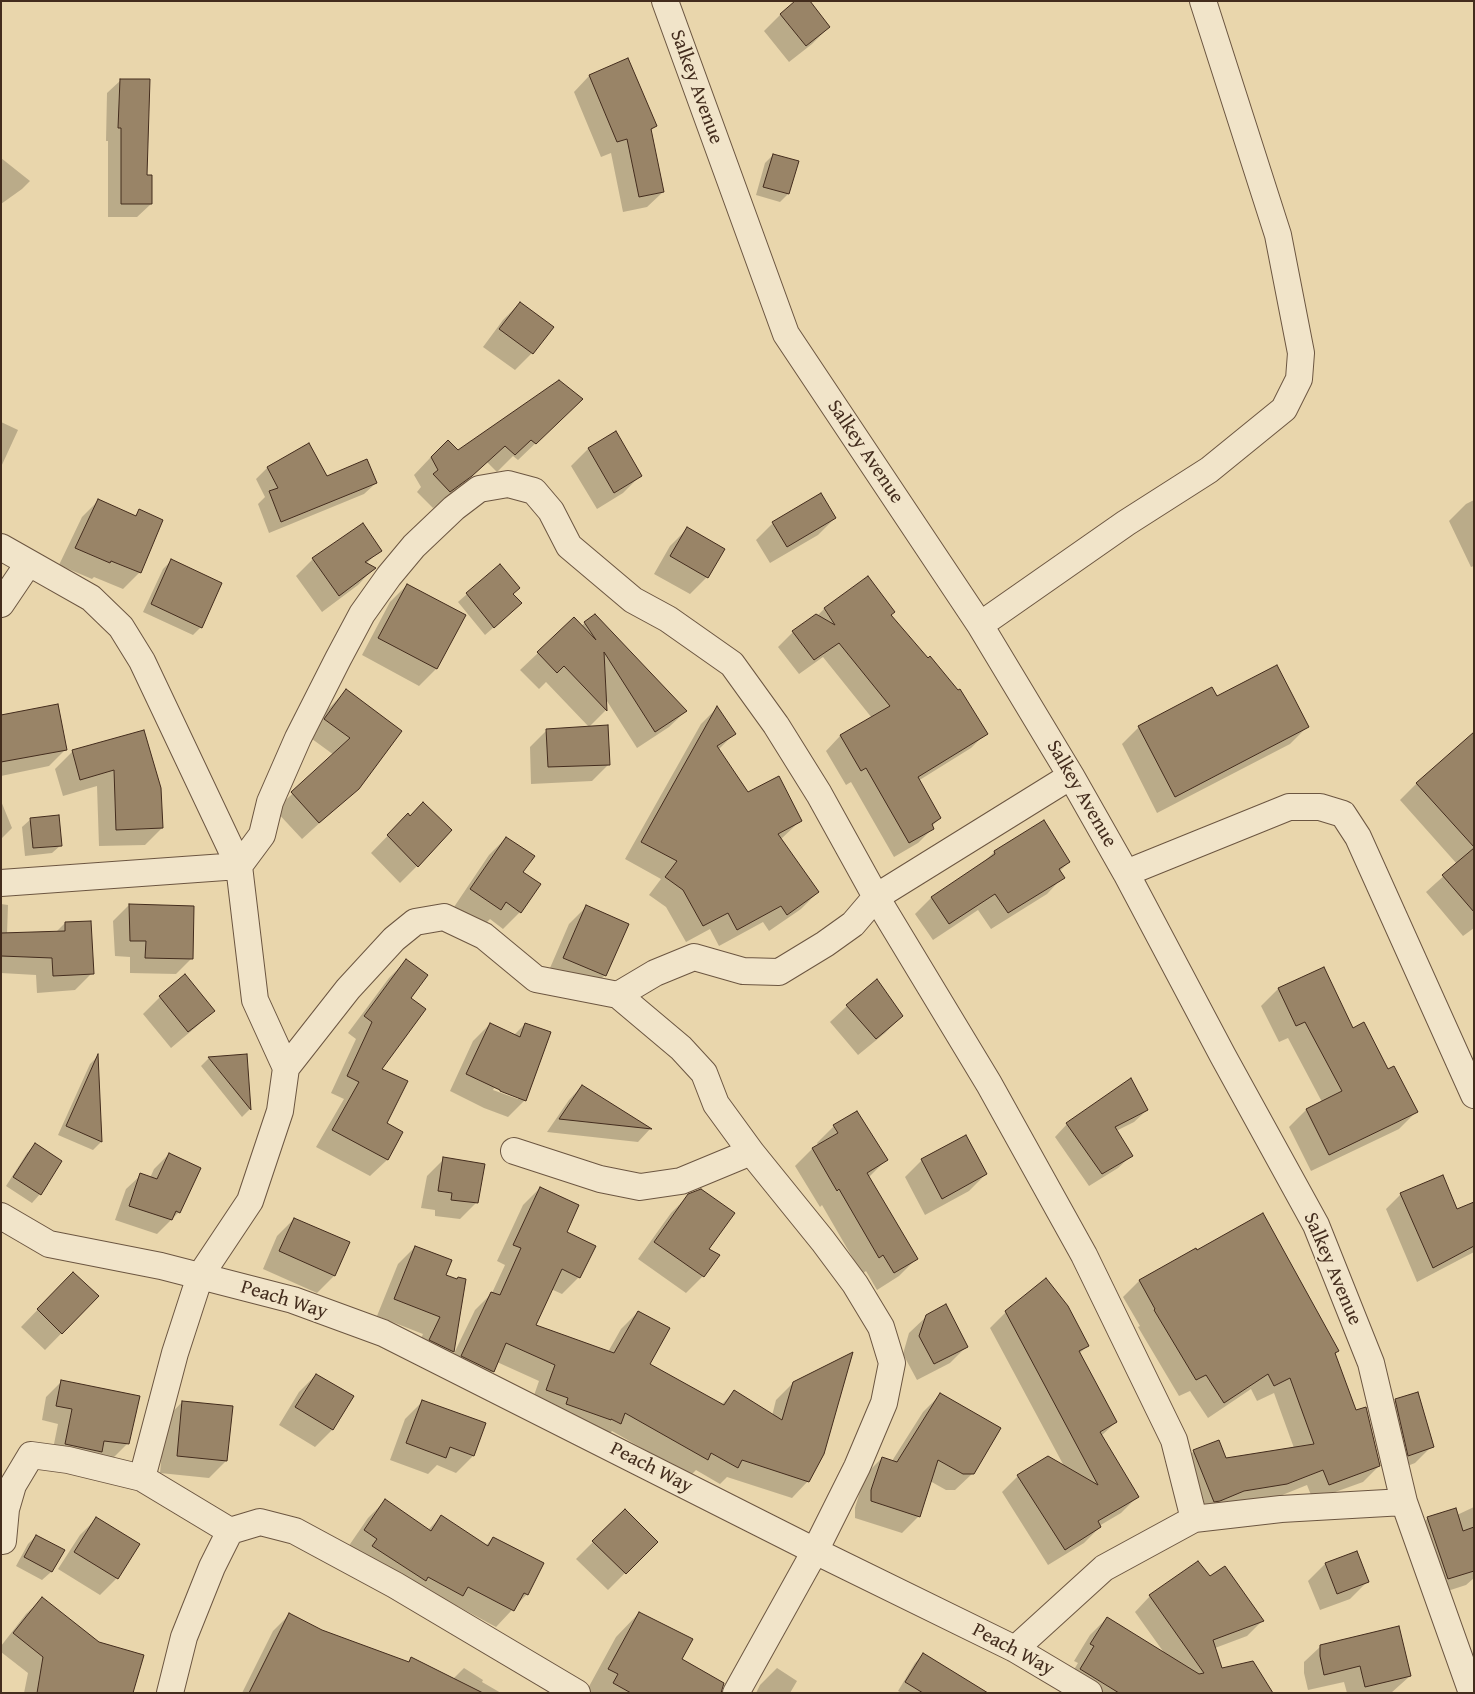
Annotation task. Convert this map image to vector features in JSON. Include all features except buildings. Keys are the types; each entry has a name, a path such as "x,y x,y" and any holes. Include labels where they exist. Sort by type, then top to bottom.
{"street":[{"name":"Salkey Avenue","path":"665,1 786,334 980,626 1071,776 1126,873 1223,1056 1316,1225 1371,1364 1404,1502 1472,1693"},
{"path":"980,626 1126,523 1208,470 1284,409 1299,380 1301,353 1278,235 1202,1"},
{"path":"1,883 238,866 262,836 270,802 298,738 362,614 389,576 414,546 454,508 479,489 508,484 534,491 552,511 569,546 633,600 668,619 732,664 776,725 819,794 876,897 989,1084 1084,1255 1174,1440 1194,1519"},
{"path":"1,547 91,598 121,627 142,661 238,866 255,1000 286,1068"},
{"path":"1,604 28,564"},
{"path":"618,995 655,973 694,957 743,970 779,972 825,944 853,924 876,897 1071,776"},
{"path":"1126,873 1289,807 1320,807 1343,814 1358,837 1474,1094"},
{"path":"142,1478 175,1353 200,1276 250,1201 280,1111 286,1068 348,988 394,939 415,922 444,916 484,936 536,979 618,995 681,1048 704,1073 716,1104 751,1152 855,1284 881,1328 892,1363 884,1404 857,1467 815,1551 736,1693"},
{"path":"514,1151 600,1179 640,1187 681,1181 751,1152"},
{"name":"Peach Way","path":"1,1216 49,1244 161,1266 293,1300 383,1333 815,1551 1015,1649 1089,1693"},
{"path":"3,1541 6,1509 13,1484 31,1455 68,1460 142,1478 230,1531"},
{"path":"1015,1649 1104,1568 1194,1519 1281,1509 1404,1502"},
{"path":"170,1693 184,1636 212,1567 230,1531 260,1522 294,1531 395,1585 577,1693"}]}
